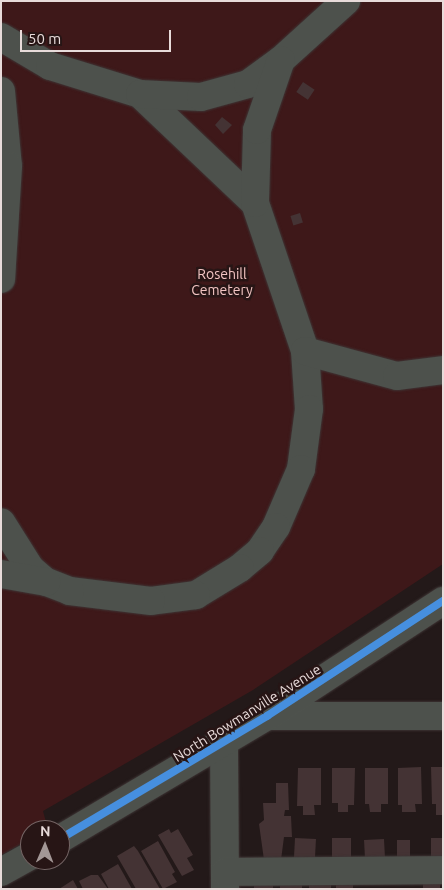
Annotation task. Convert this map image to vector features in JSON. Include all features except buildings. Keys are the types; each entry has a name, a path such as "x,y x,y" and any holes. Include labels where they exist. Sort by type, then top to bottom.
{"street":[{"path":"1,38 50,66 140,94 200,97 227,92 248,84 281,60 346,1"},
{"path":"1,574 46,582 101,598 176,599 220,583 260,551 289,502 301,469 309,409 305,351 254,203 257,130 281,60"},
{"path":"1,91 8,166 1,278"},
{"path":"140,94 254,203"},
{"path":"305,351 397,376 443,370"},
{"path":"1,522 30,568 46,582"},
{"name":"North Bowmanville Avenue","path":"70,833 267,716 443,601"},
{"path":"267,716 443,716"},
{"path":"224,742 225,880 443,870"},
{"path":"1,872 20,862"}],"green space":[{"name":"Rosehill Cemetery","path":"1,1 443,1 443,564 253,690 43,811 46,820 20,820 20,845 1,855"}],"cycle path":[{"path":"70,833 267,716 443,601"}]}
